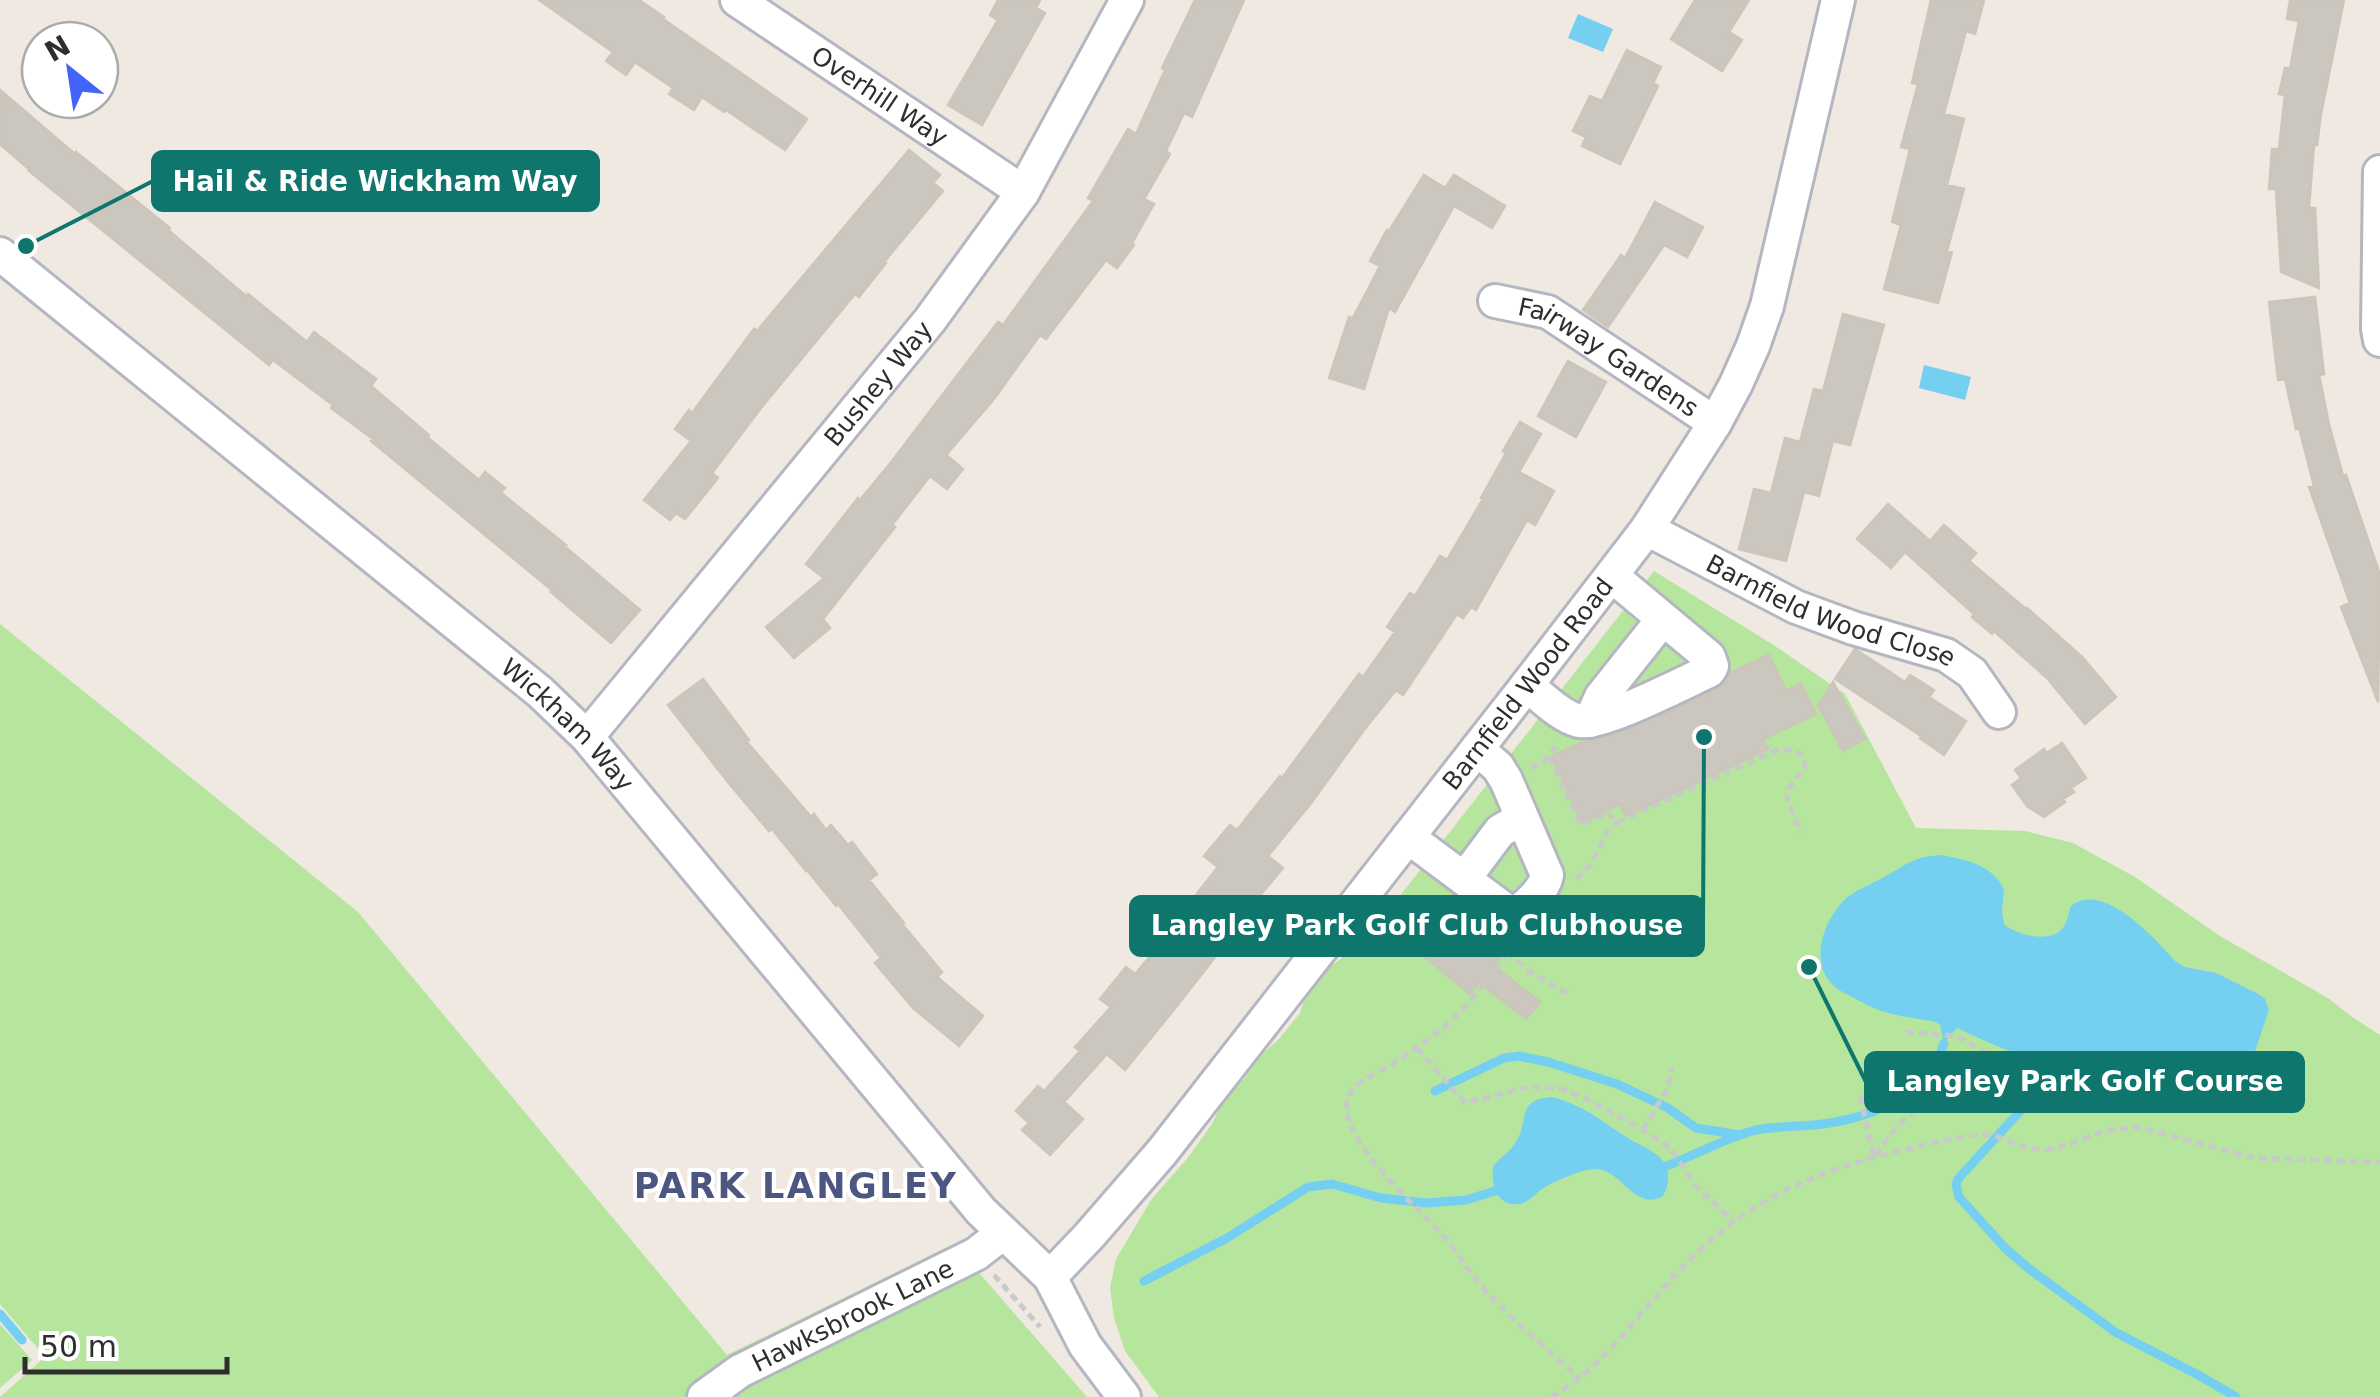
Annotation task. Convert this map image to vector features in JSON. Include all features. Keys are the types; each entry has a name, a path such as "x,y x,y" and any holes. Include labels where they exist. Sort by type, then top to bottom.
{"street":[{"name":"Overhill Way","path":"736,0 1024,192"},
{"name":"Bushey Way","path":"587,737 930,320 1024,192 1126,0"},
{"name":"Barnfield Wood Road","path":"1050,1277 1162,1152 1528,685 1646,529 1715,423 1754,346 1767,306 1838,0"},
{"path":"2380,172 2380,340"},
{"name":"Wickham Way","path":"0,254 540,692 587,737 939,1161 1002,1234 1050,1277"},
{"name":"Fairway Gardens","path":"1495,301 1548,312 1715,423"},
{"name":"Barnfield Wood Close","path":"1646,529 1823,618 1946,655 1972,673 1999,712"},
{"path":"1528,685 1563,713 1583,721 1603,718 1709,671 1709,657 1612,576"},
{"path":"1583,721 1662,619"},
{"path":"1408,836 1511,914 1518,912 1543,886 1547,875 1506,780 1498,767 1477,750"},
{"path":"1468,881 1467,875 1500,832 1521,819"},
{"name":"Hawksbrook Lane","path":"704,1397 740,1371 976,1254 1002,1234"},
{"path":"1050,1277 1084,1345 1124,1397"}],"path":[{"path":"1506,780 1548,758 1583,721"},
{"path":"1548,758 1581,826 1607,814 1618,822 1776,750 1794,750 1803,756 1805,767 1789,788 1787,799 1801,832"},
{"path":"1508,953 1458,1014 1417,1048 1360,1084 1346,1105 1349,1122 1359,1140 1406,1198 1436,1228 1486,1291 1579,1378"},
{"path":"1906,1032 1956,1036 1982,1052 2042,1073 2102,1086 2154,1089 2272,1081"},
{"path":"1417,1048 1452,1092 1469,1104 1522,1088 1550,1087 1585,1098 1643,1130 1676,1154 1702,1194 1734,1222"},
{"path":"1874,1157 1908,1117 1967,1077 1982,1052"},
{"path":"1643,1130 1663,1098 1672,1068"},
{"path":"1860,1096 1874,1157"},
{"path":"1552,1397 1596,1364 1695,1254 1734,1222 1793,1185 1874,1157 1954,1138 1992,1135 2022,1148 2052,1149 2119,1128 2138,1127 2270,1160 2380,1162"},
{"path":"976,1254 1040,1326"}],"green space":[{"path":"1654,571 1845,694 1916,828 2025,831 2073,843 2135,877 2220,936 2328,998 2380,1035 2380,1397 1159,1397 1125,1351 1114,1318 1110,1288 1116,1259 1151,1200 1212,1124 1228,1091 1244,1079 1300,1013 1319,973 1341,959 1372,907 1395,902"},
{"path":"0,624 358,912 727,1355 954,1244 1087,1397 0,1397 45,1357 0,1304"},
{"path":"0,1324 32,1360 0,1388"}],"water":[{"path":"1578,14 1613,29 1603,52 1568,38"},
{"path":"1924,365 1971,377 1965,400 1919,388"},
{"path":"1941,855 1969,861 1999,881 2004,889 2004,924 2016,931 2040,937 2055,934 2065,924 2071,906 2084,900 2099,901 2128,916 2176,962 2216,973 2260,995 2269,1010 2251,1063 2214,1072 2118,1074 2074,1070 2029,1058 1957,1028 1944,1043 1936,1022 1885,1012 1836,988 1826,976 1821,952 1827,926 1840,904 1911,862"},
{"path":"1551,1097 1582,1109 1659,1156 1668,1174 1663,1196 1644,1199 1614,1176 1596,1169 1557,1181 1522,1203 1511,1204 1500,1198 1494,1186 1493,1166 1517,1140 1528,1106"}],"building":[{"path":"539,0 639,0 807,119 785,150 702,97 694,110 669,94 673,88 635,62 626,75 606,61 613,52"},
{"path":"998,0 1040,0 1036,8 1045,13 982,125 948,105 998,20 990,15"},
{"path":"1195,0 1244,0 1192,117 1184,113 1166,151 1170,154 1144,199 1154,204 1134,245 1117,268 1106,260 1046,339 1040,335 994,399 946,455 963,469 947,489 930,476 823,619 830,628 794,658 766,627 824,578 806,564 892,461 998,322 1003,325 1093,201 1088,198 1128,129 1136,134"},
{"path":"1695,0 1749,0 1729,32 1742,40 1722,71 1671,39"},
{"path":"1931,0 1984,0 1975,34 1966,31 1944,114 1964,119 1947,185 1964,189 1938,303 1884,289 1901,225 1892,222 1910,149 1901,147 1918,84 1912,83"},
{"path":"2290,0 2344,0 2314,145 2309,208 2315,208 2319,288 2281,272 2276,189 2269,189 2272,149 2279,149 2285,95 2279,94 2285,68 2290,69 2299,21 2287,19"},
{"path":"1627,50 1661,67 1653,83 1658,86 1620,164 1582,146 1586,137 1573,131 1590,96 1602,101"},
{"path":"0,90 20,107 20,120 35,120 170,228 246,296 307,342 314,332 376,379 371,386 427,437 479,480 485,472 505,488 501,493 640,610 611,643 373,439 331,408 333,405 273,360 269,365 0,144"},
{"path":"909,150 940,175 933,183 943,191 859,297 855,294 761,408 712,473 718,478 685,519 676,513 670,520 644,500 691,441 675,429 689,410 692,413 754,329 757,331"},
{"path":"1424,175 1445,188 1454,175 1505,206 1492,228 1454,206 1395,312 1389,308 1364,389 1329,378 1349,317 1353,318 1380,266 1370,261"},
{"path":"1655,202 1703,227 1687,257 1664,245 1608,327 1583,310 1621,255 1625,258"},
{"path":"2315,297 2324,374 2319,375 2329,424 2343,476 2346,475 2380,575 2378,702 2341,607 2350,603 2309,487 2314,486 2285,379 2278,380 2269,302"},
{"path":"1843,314 1884,325 1850,445 1833,441 1819,496 1804,492 1786,561 1739,549 1754,489 1771,493 1785,438 1800,442 1814,389 1823,391"},
{"path":"1568,361 1606,382 1576,437 1538,416"},
{"path":"1520,422 1541,434 1519,472 1554,491 1535,525 1527,520 1476,610 1471,607 1463,618 1457,614 1403,695 1396,690 1268,856 1283,868 1212,953 1216,956 1125,1070 1107,1054 1064,1102 1083,1119 1050,1155 1022,1130 1029,1123 1016,1111 1038,1086 1044,1091 1080,1051 1075,1047 1111,1007 1100,999 1126,967 1135,974 1184,917 1181,914 1218,867 1204,856 1230,825 1237,830 1282,778 1359,674 1363,677 1395,632 1387,627 1410,593 1415,596 1440,556 1447,560 1483,499"},
{"path":"1888,504 1930,541 1944,525 1976,553 1969,561 2082,657 2116,697 2085,724 2047,678 1994,631 1992,634 1972,617 1974,614 1905,552 1891,568 1857,539"},
{"path":"1855,649 1905,682 1910,675 1934,690 1929,697 1966,721 1944,755 1835,679"},
{"path":"1769,655 1786,691 1801,684 1816,714 1763,739 1768,749 1625,816 1620,804 1582,822 1552,756 1671,711 1718,689 1730,673"},
{"path":"703,679 747,742 811,817 814,814 826,830 831,825 848,845 852,842 877,874 869,880 942,972 937,977 983,1016 959,1046 913,1008 875,963 881,958 838,904 772,829 769,831 668,705"},
{"path":"1833,682 1865,739 1843,751 1818,705"},
{"path":"2062,743 2086,778 2071,788 2074,792 2063,799 2065,802 2044,817 2027,806 2012,785 2021,778 2015,770 2044,749 2047,753"},
{"path":"1451,915 1466,926 1470,921 1506,949 1493,965 1540,1002 1526,1019 1479,982 1470,994 1420,953"}],"waterway":[{"path":"1666,1166 1752,1131 1834,1122 1874,1111 1910,1092 1925,1078 1944,1043"},
{"path":"1435,1091 1504,1058 1519,1056 1617,1084 1668,1108 1696,1128 1740,1135"},
{"path":"2030,1081 2022,1109 1958,1179 1959,1197 2028,1268 2115,1332 2236,1397"},
{"path":"1144,1281 1227,1238 1308,1187 1332,1184 1381,1198 1426,1203 1466,1200 1495,1191"},
{"path":"0,1314 22,1340"}],"place":[{"name":"Hail & Ride Wickham Way","path":"26,246"},
{"name":"Langley Park Golf Club Clubhouse","path":"1704,737"},
{"name":"Langley Park Golf Course","path":"1809,967"}],"district":[{"name":"PARK LANGLEY","path":"796,1186"}]}
